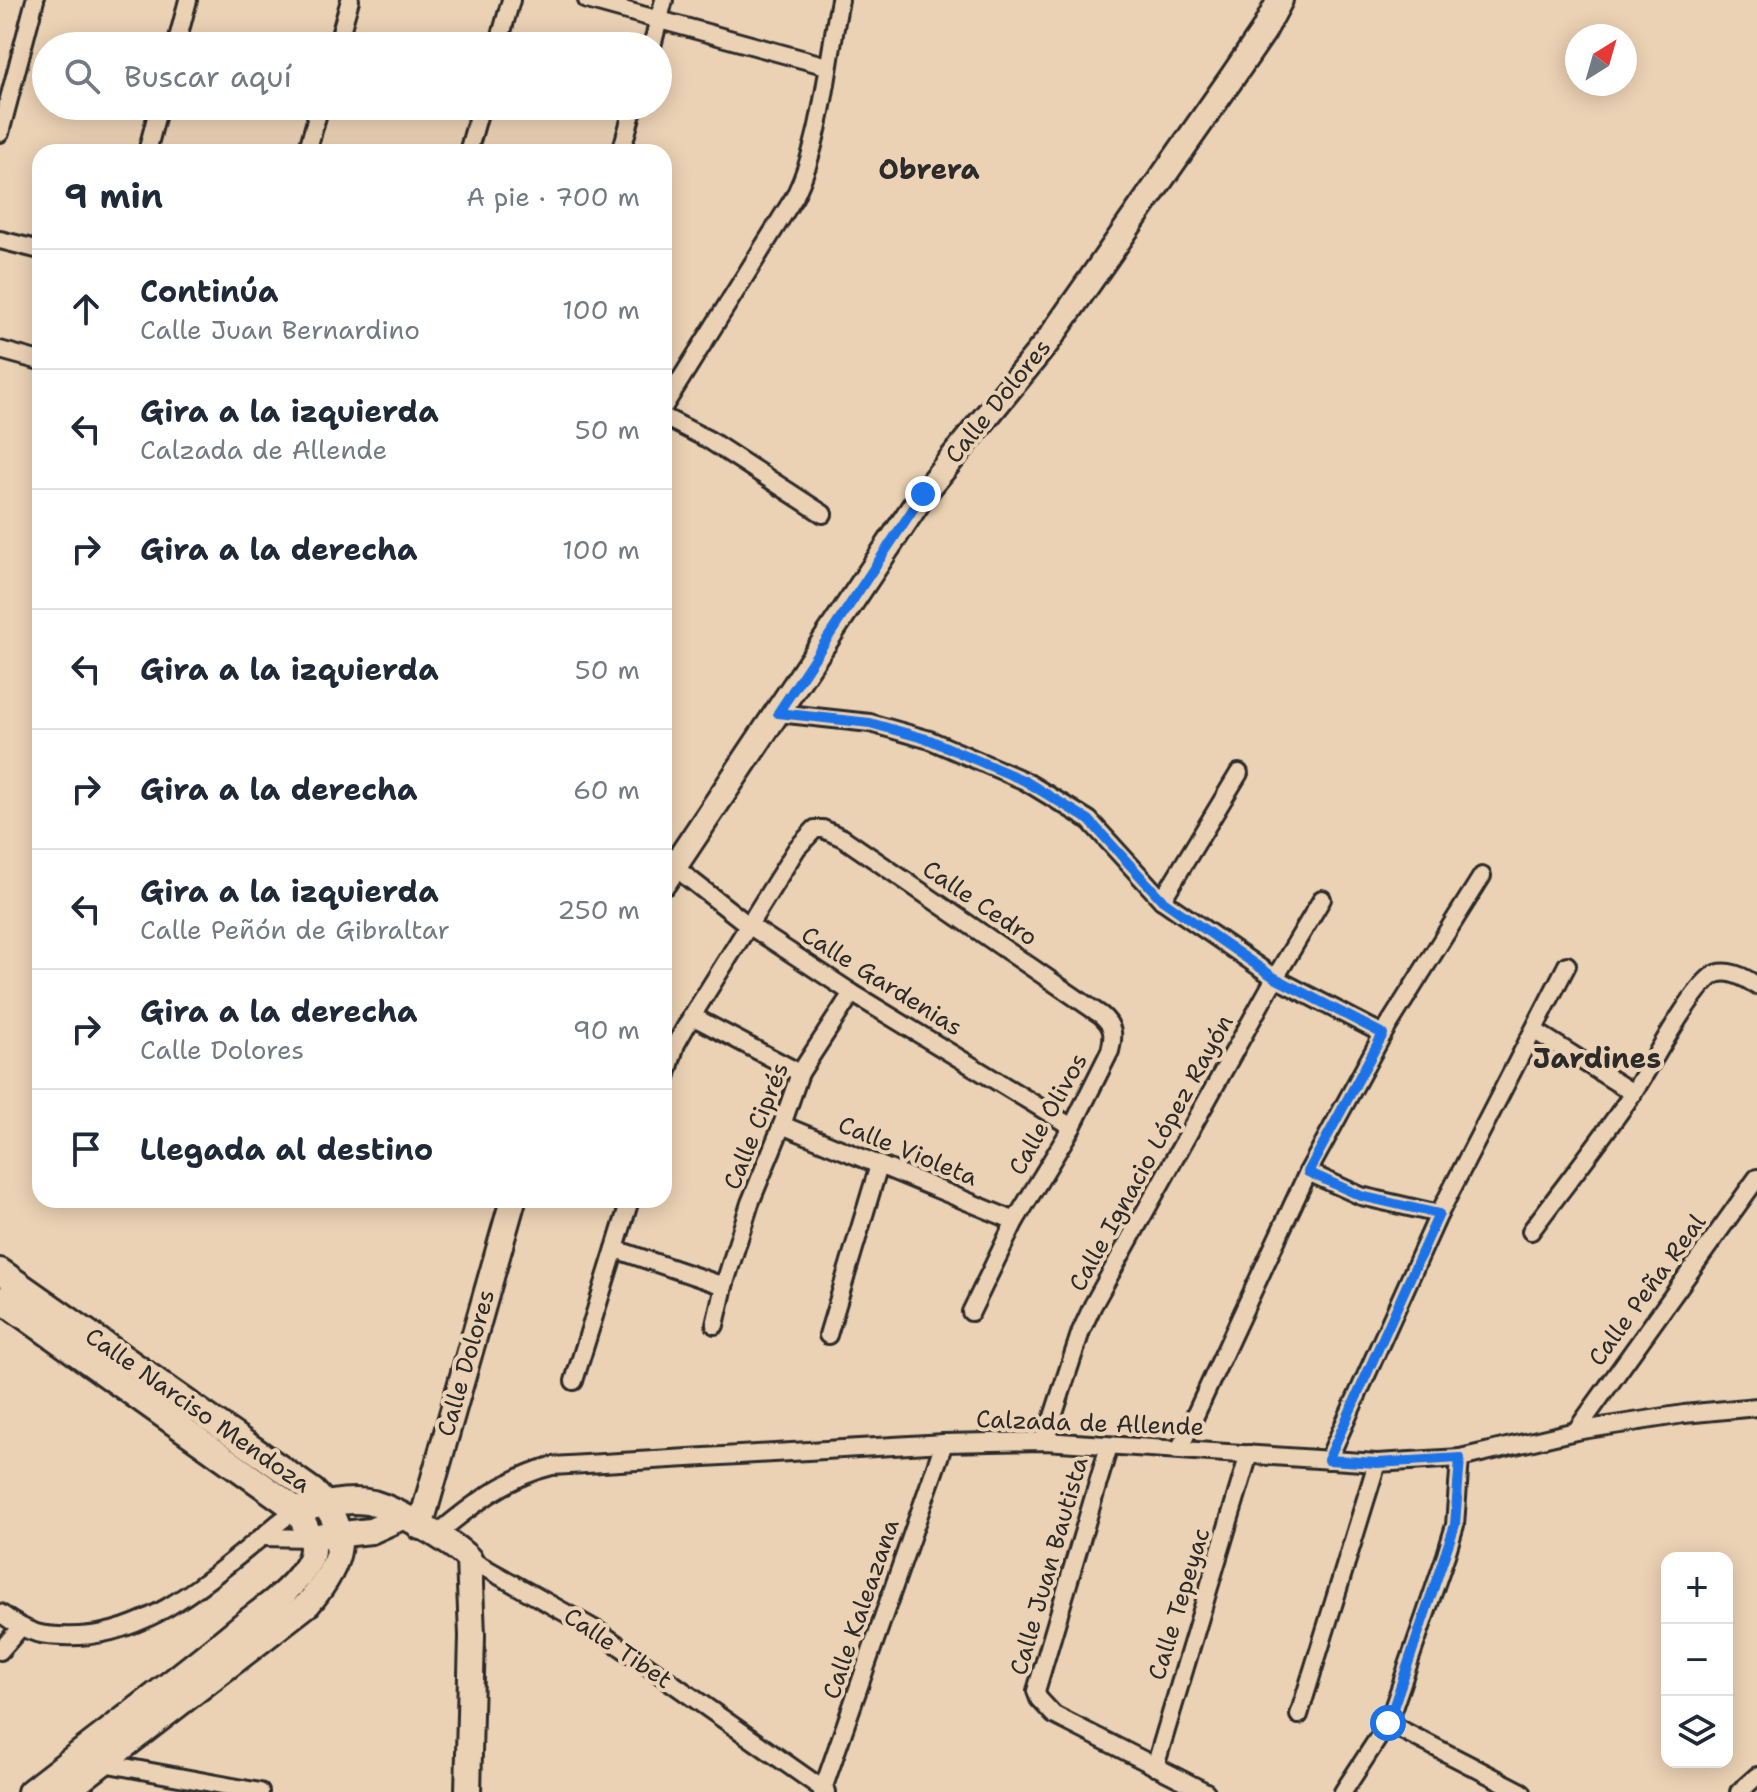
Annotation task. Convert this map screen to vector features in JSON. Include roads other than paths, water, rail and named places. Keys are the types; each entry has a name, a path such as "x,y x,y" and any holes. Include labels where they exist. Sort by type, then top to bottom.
{"street":[{"path":"0,133 35,0"},
{"path":"180,32 188,0"},
{"path":"341,32 350,0"},
{"path":"502,32 511,0"},
{"path":"587,0 827,66"},
{"path":"656,32 664,0"},
{"path":"672,393 795,196 807,171 815,146 840,0"},
{"name":"Calle Dolores","path":"672,870 923,494 1048,341 1263,32 1280,0"},
{"path":"149,144 155,120"},
{"path":"309,144 316,120"},
{"path":"470,144 477,120"},
{"path":"623,144 630,120"},
{"path":"0,240 32,248"},
{"path":"0,350 32,359"},
{"path":"672,421 709,440 823,514"},
{"path":"778,713 870,723 930,740 1025,781 1089,820 1162,900 1275,978 1383,1034"},
{"path":"1162,900 1239,773"},
{"name":"Calle Cedro","path":"747,924 797,848 815,829 823,829 843,838 1101,1015 1112,1027"},
{"name":"Calle Gardenias","path":"672,876 852,993 1072,1127"},
{"path":"1180,1448 1308,1172 1383,1034 1482,876"},
{"name":"Calle Ignacio López Rayón","path":"1045,1441 1081,1331 1093,1305 1322,899"},
{"path":"672,1038 692,1016 747,924"},
{"path":"1328,1460 1439,1214 1567,965"},
{"path":"1531,1231 1633,1093 1702,986 1721,972 1733,974 1757,986"},
{"name":"Calle Ciprés","path":"715,1325 724,1286 765,1162 800,1073 852,993"},
{"path":"692,1016 800,1073"},
{"name":"Calle Olivos","path":"971,1312 1015,1221 1072,1127 1110,1051 1114,1038 1112,1027"},
{"path":"1535,1031 1633,1093"},
{"name":"Calle Violeta","path":"782,1125 1015,1221"},
{"path":"828,1335 879,1165"},
{"path":"1308,1172 1361,1196 1439,1214"},
{"name":"Calle Peña Real","path":"1576,1431 1757,1178"},
{"name":"Calle Dolores","path":"419,1526 511,1208"},
{"path":"574,1381 628,1208"},
{"path":"615,1249 724,1286"},
{"name":"Calle Narciso Mendoza","path":"0,1271 313,1491 326,1504 339,1534"},
{"name":"Calle Narciso Mendoza","path":"0,1299 297,1510 311,1538"},
{"name":"Calzada de Allende","path":"419,1526 552,1466 944,1443 1045,1441 1377,1463 1460,1458 1576,1431 1755,1404"},
{"name":"Calle Kaleazana","path":"824,1791 944,1443"},
{"name":"Calle Juan Bautista","path":"1109,1446 1037,1683 1039,1699 1054,1715 1155,1767"},
{"name":"Calle Tepeyac","path":"1155,1767 1249,1454"},
{"path":"1343,1792 1388,1723 1455,1525 1460,1458"},
{"path":"1299,1715 1377,1463"},
{"name":"Calle Tibet","path":"297,1510 353,1501 375,1504 419,1526 469,1559 598,1631 824,1791"},
{"path":"0,1613 20,1628 48,1637 92,1635 126,1628 168,1607 262,1537 281,1519 297,1510"},
{"path":"262,1537 311,1538 419,1526"},
{"path":"30,1792 308,1604 333,1571 339,1534"},
{"path":"65,1792 103,1763 202,1674 299,1576 313,1550 311,1538"},
{"path":"468,1792 472,1636 469,1559"},
{"path":"0,1651 20,1628"},
{"path":"1388,1723 1522,1792"},
{"path":"103,1763 260,1792"},
{"path":"1155,1767 1206,1792"},
{"path":"1739,1792 1757,1776"}],"district":[{"name":"Obrera","path":"929,169"},
{"name":"Jardines","path":"1597,1058"}]}
